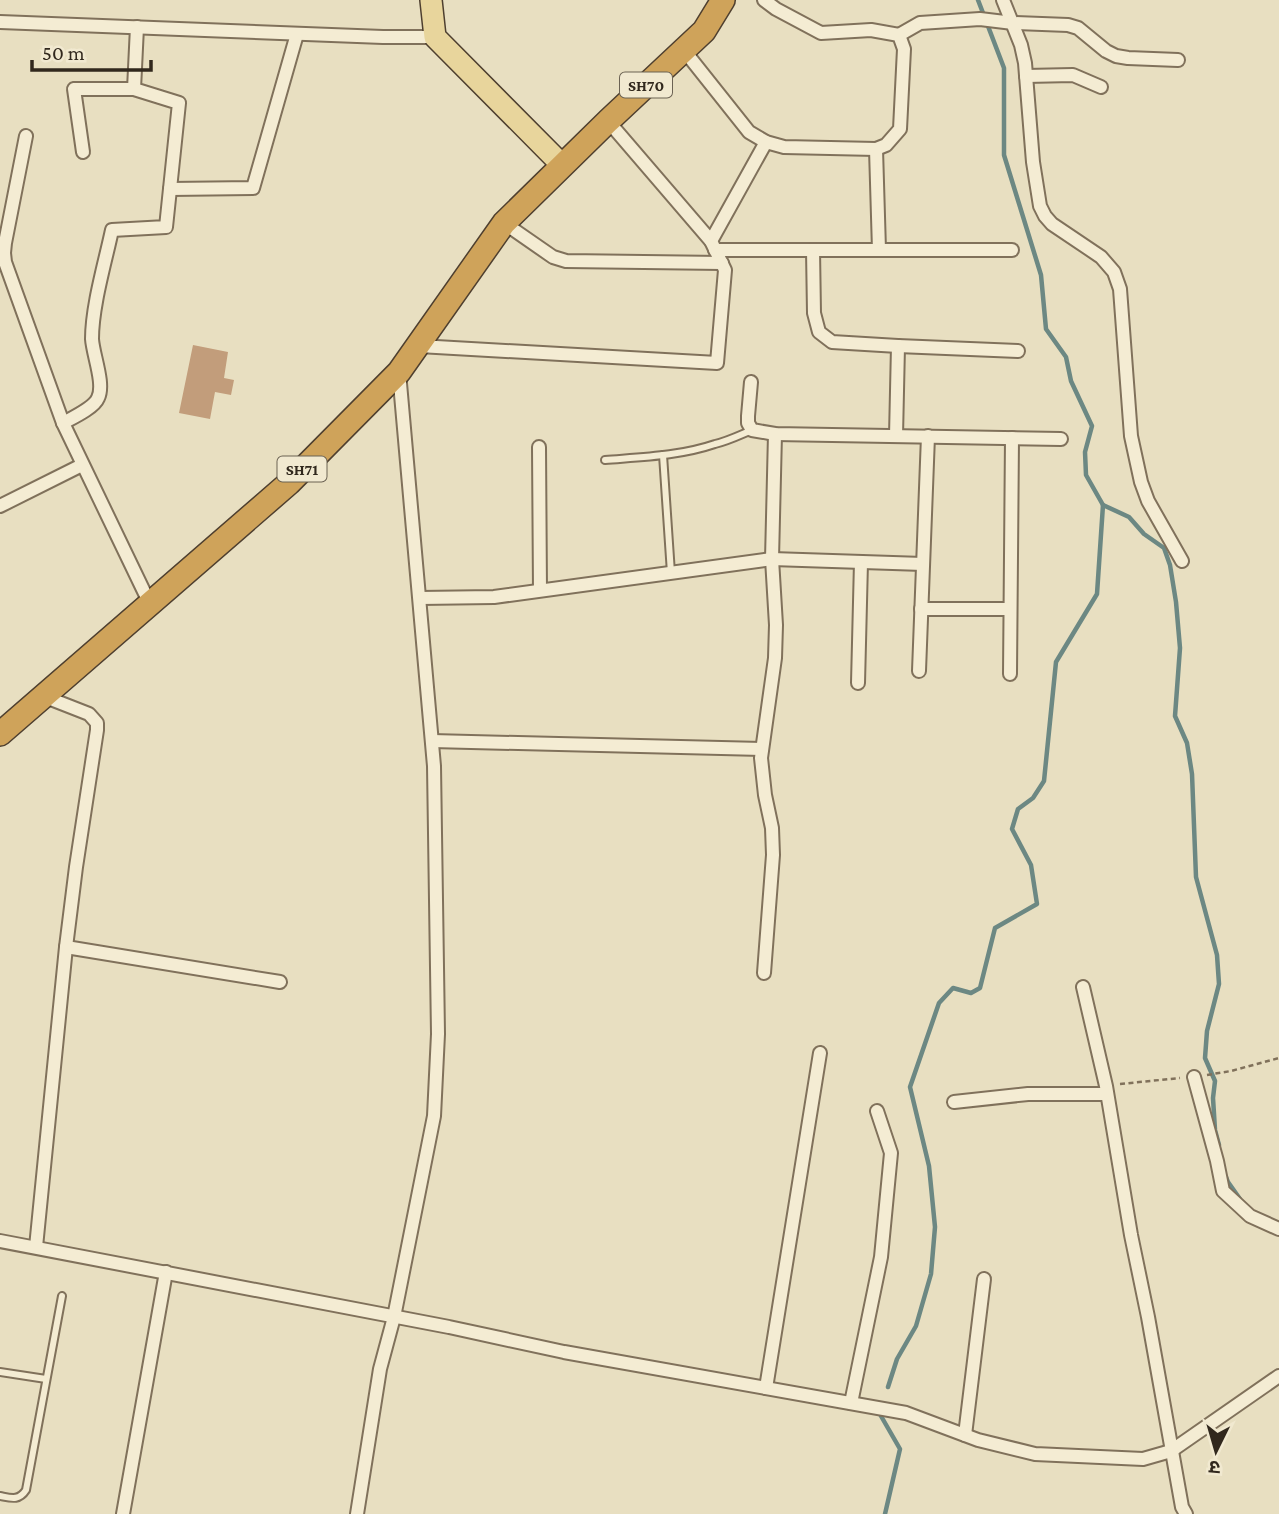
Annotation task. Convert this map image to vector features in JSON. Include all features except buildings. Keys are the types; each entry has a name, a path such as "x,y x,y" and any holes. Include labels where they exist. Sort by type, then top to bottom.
{"highway":[{"name":"SH70","path":"562,165 704,31 723,0"},
{"name":"SH71","path":"0,734 289,483 399,372 504,223 562,165"}],"main road":[{"path":"431,0 435,37 562,165"}],"street":[{"path":"764,0 821,33 871,30 899,34 920,23 980,19 1068,25 1078,28 1116,56 1178,60"},
{"path":"1003,0 1021,45 1040,206 1052,224 1101,257 1114,272 1120,289 1131,436 1148,501 1182,561"},
{"path":"0,22 435,37"},
{"path":"134,89 137,27"},
{"path":"170,189 253,188 297,34"},
{"path":"683,49 749,132 766,142 785,147 876,149 886,145 901,129 904,49 899,34"},
{"path":"1026,76 1073,75 1101,87"},
{"path":"63,423 94,405 98,399 100,391 92,328 112,230 166,227 179,103 134,89 74,89 83,152"},
{"path":"419,345 717,363 725,270 722,263 713,246 608,121"},
{"path":"26,136 4,253 5,262 63,423 150,604"},
{"path":"713,246 766,142"},
{"path":"876,149 879,250"},
{"path":"504,223 553,257 566,261 722,263"},
{"path":"713,246 813,250 1012,250"},
{"path":"813,250 814,313 819,332 832,342 1018,351"},
{"path":"896,436 898,346"},
{"path":"357,1514 380,1369 394,1317 434,1116 438,1034 434,766 399,372"},
{"path":"751,383 748,424 752,430 775,433 1061,439"},
{"path":"764,973 773,855 772,828 762,770 762,749 775,657 772,559 775,433"},
{"path":"919,671 928,436"},
{"path":"1010,674 1012,438"},
{"path":"539,447 540,590"},
{"path":"0,506 82,465"},
{"path":"420,598 494,597 772,559 923,564"},
{"path":"858,683 861,562"},
{"path":"921,609 1010,610"},
{"path":"36,1247 66,947 97,723 89,713 43,696"},
{"path":"432,741 762,749"},
{"path":"66,947 280,982"},
{"path":"1083,987 1107,1090 1171,1451 1182,1507 1186,1514"},
{"path":"766,1388 820,1053"},
{"path":"1194,1077 1223,1191 1250,1216 1279,1229"},
{"path":"954,1102 1028,1094 1107,1090"},
{"path":"851,1403 881,1256 891,1153 877,1111"},
{"path":"0,1241 564,1352 906,1413 978,1440 1035,1454 1143,1459 1171,1451 1279,1376"},
{"path":"123,1514 166,1272"},
{"path":"965,1435 984,1279"}],"lane":[{"path":"605,460 693,450 752,430"},
{"path":"663,455 671,573"},
{"path":"0,1496 16,1499 26,1490 62,1296"},
{"path":"0,1371 46,1379"}],"path":[{"path":"1107,1090 1231,1071 1279,1058"}],"waterway":[{"path":"888,1387 897,1359 916,1326 931,1274 935,1227 929,1166 910,1087 939,1003 953,988 971,993 980,988 995,928 1037,904 1031,865 1012,829 1018,809 1033,798 1044,781 1056,662 1097,594 1103,505 1086,475 1085,452 1092,426 1071,381 1066,357 1046,329 1041,275 1004,155 1004,68 978,0"},
{"path":"1103,505 1129,517 1144,534 1164,548 1170,565 1180,648 1175,716 1187,743 1192,774 1196,877 1217,955 1219,984 1207,1031 1205,1058 1215,1081 1213,1098 1219,1145"},
{"path":"1226,1177 1240,1199"},
{"path":"881,1416 900,1449 885,1514"}]}
